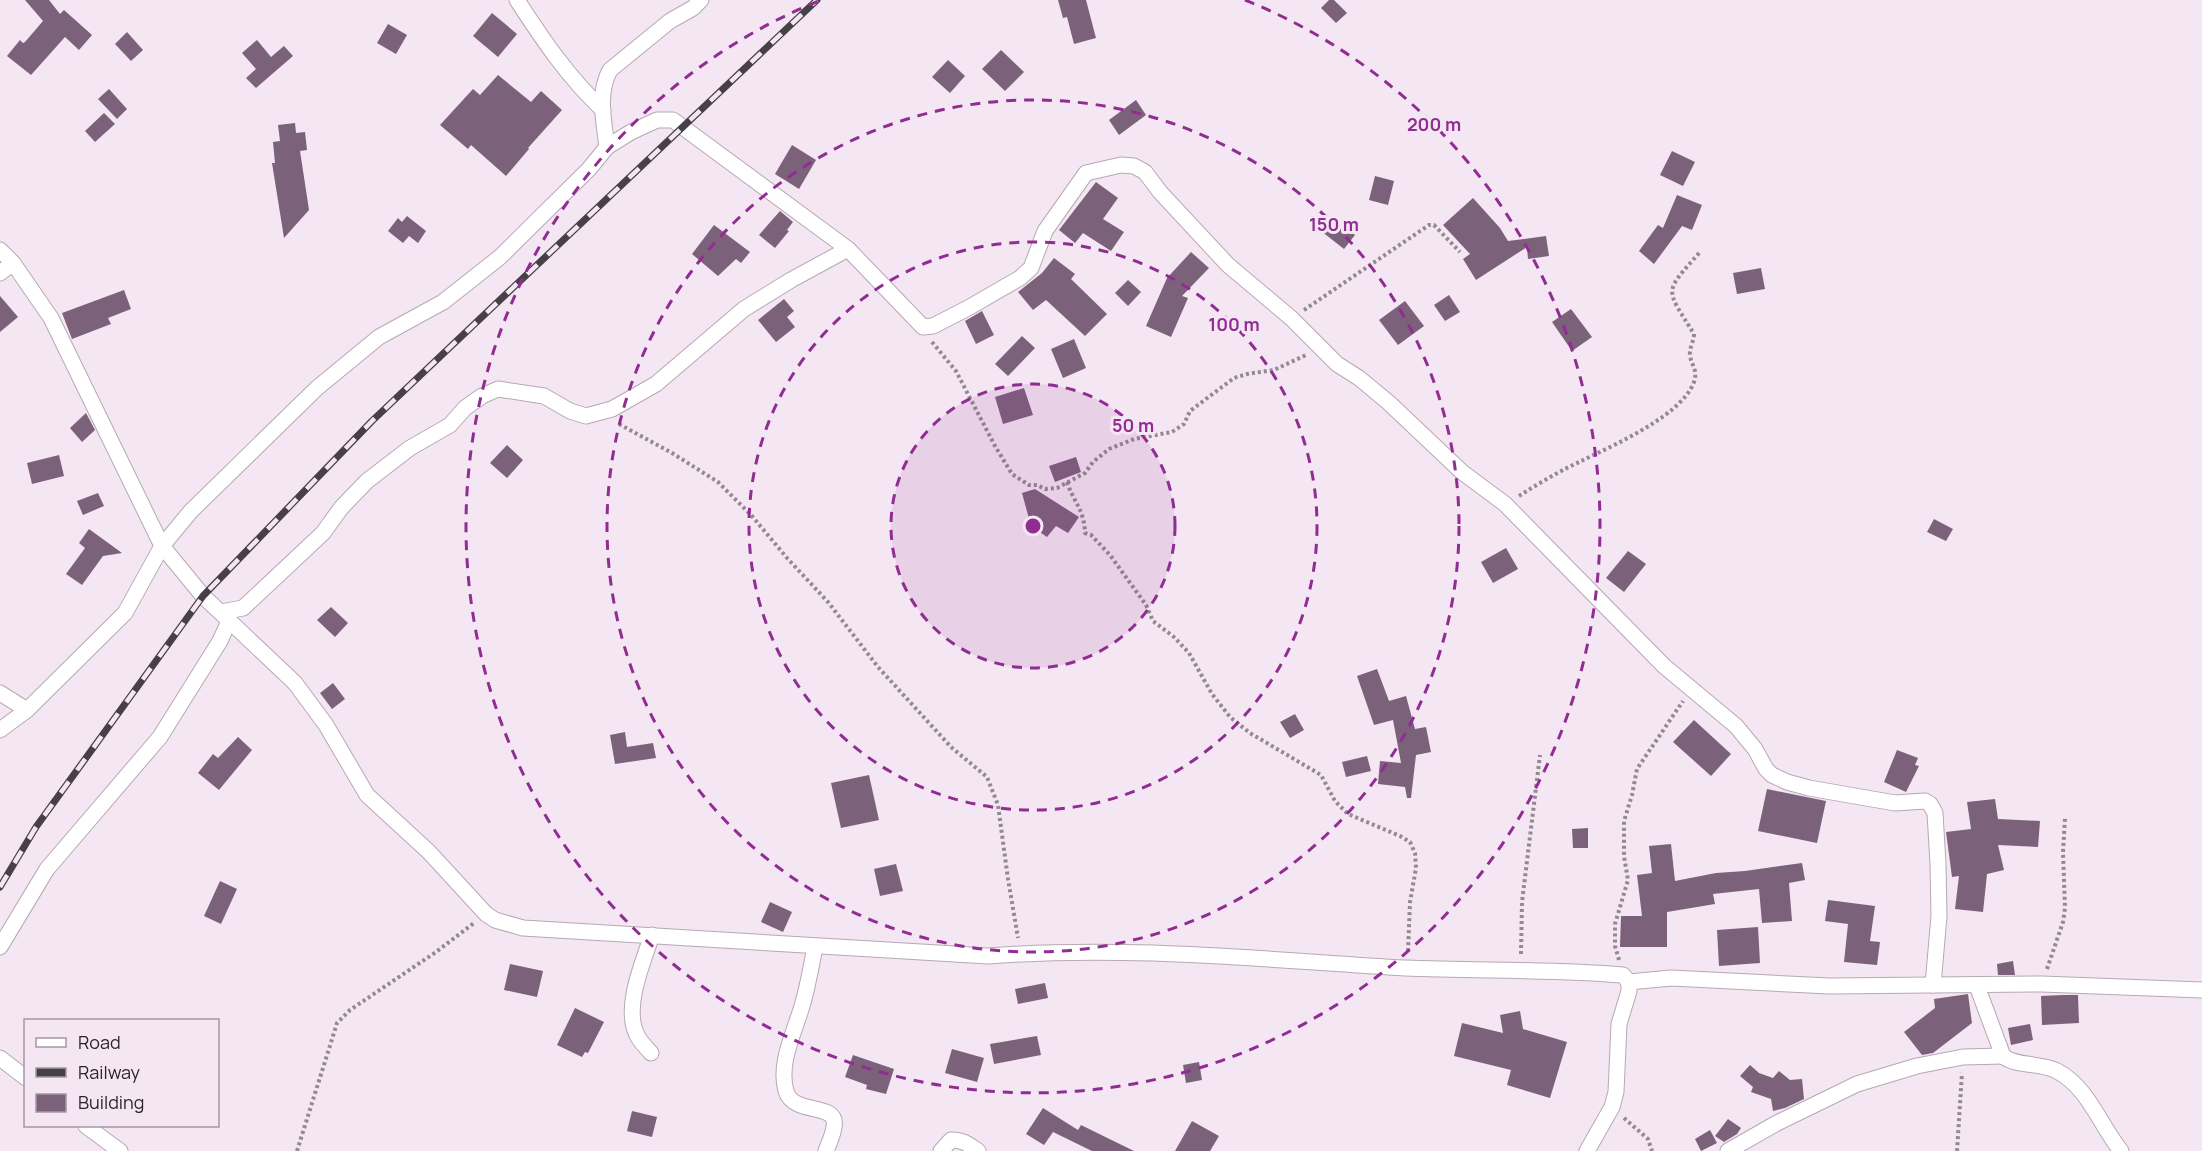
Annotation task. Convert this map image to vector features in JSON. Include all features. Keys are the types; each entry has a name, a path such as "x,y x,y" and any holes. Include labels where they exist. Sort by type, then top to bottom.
{"street":[{"path":"517,0 560,64 603,110"},
{"path":"607,147 603,110 604,80 610,70 670,21 702,0"},
{"path":"0,731 27,710 125,613 162,546 191,511 318,388 379,337 443,303 500,257 590,169 607,147 631,132 657,120 673,120 848,249 923,327 933,326 968,308 1020,278 1031,268 1045,231 1086,173 1121,165 1134,166 1145,172 1160,192 1228,265 1291,318 1337,364 1359,378 1388,402 1462,472 1505,504 1664,666 1736,726 1755,749 1766,769 1787,782 1895,803 1925,801 1930,804 1935,813 1939,916 1933,985"},
{"path":"225,617 243,608 323,533 341,508 367,480 410,448 450,424 465,408 482,396 498,389 544,396 570,411 586,416 612,409 656,384 744,309 848,249"},
{"path":"0,250 13,263 51,318 162,546 203,596 295,683 326,725 367,795 429,852 474,903 495,920 524,928 988,956 1060,952 1166,953 1408,968 1520,971 1626,979 1671,978 1829,986 2042,984 2202,990"},
{"path":"0,273 13,263"},
{"path":"0,947 47,869 160,737 220,641 225,617"},
{"path":"0,693 27,710"},
{"path":"651,1053 636,1035 632,1015 638,978 652,935"},
{"path":"815,947 802,1006 786,1058 786,1090 790,1098 801,1106 827,1113 833,1117 835,1123 826,1151"},
{"path":"1587,1151 1611,1107 1618,1074 1619,1024 1629,991 1626,979"},
{"path":"1977,986 2003,1056"},
{"path":"1728,1151 1777,1123 1857,1084 1917,1066 1963,1057 2003,1056 2011,1061 2046,1066 2071,1080 2095,1110 2121,1151"},
{"path":"0,1058 24,1076"},
{"path":"90,1127 120,1151"},
{"path":"941,1151 951,1140 955,1139 967,1143 978,1151"}],"path":[{"path":"1291,318 1429,225 1434,225 1460,252"},
{"path":"1505,504 1560,471 1639,433 1664,416 1685,397 1694,384 1696,373 1690,355 1694,334 1671,293 1673,283 1700,252"},
{"path":"923,327 934,346 956,370 994,446 1012,474 1029,485 1037,485 1046,489 1057,488 1085,473 1093,462 1109,449 1134,439 1172,432 1184,424 1190,411 1234,378 1274,370 1321,348"},
{"path":"599,413 672,453 718,482 752,516 828,602 878,667 951,747 987,777 998,805 1021,954"},
{"path":"1067,482 1072,499 1083,513 1085,533 1091,535 1110,555 1146,605 1153,621 1189,652 1212,694 1230,717 1250,733 1321,775 1335,801 1348,814 1410,842 1415,853 1416,868 1410,902 1408,968"},
{"path":"1626,979 1615,946 1616,924 1628,880 1624,856 1624,820 1637,769 1691,690"},
{"path":"1520,971 1522,902 1539,755"},
{"path":"2042,984 2063,922 2065,908 2063,852 2065,818"},
{"path":"297,1151 339,1020 486,914"},
{"path":"1957,1151 1963,1057"},
{"path":"1611,1107 1648,1139 1652,1151"}],"building":[{"path":"25,0 49,0 60,14 64,10 92,35 79,50 65,37 31,75 7,56 20,40 25,42 43,21"},
{"path":"1058,0 1086,0 1096,38 1074,44 1067,17 1063,18"},
{"path":"1329,0 1334,0 1347,13 1336,23 1321,8"},
{"path":"492,13 517,34 498,57 473,36"},
{"path":"388,24 407,35 396,54 377,43"},
{"path":"127,32 143,50 131,61 115,44"},
{"path":"257,40 271,57 284,46 293,56 256,88 246,78 256,69 242,53"},
{"path":"1001,50 1024,72 1005,91 982,69"},
{"path":"948,60 965,76 950,93 932,77"},
{"path":"498,75 531,102 541,91 562,110 506,176 471,145 468,149 440,125 473,89 480,95"},
{"path":"109,89 127,109 117,119 98,99"},
{"path":"1136,100 1146,115 1119,135 1109,120"},
{"path":"104,113 115,124 95,142 85,131"},
{"path":"295,123 296,133 305,132 307,150 300,151 309,210 284,238 272,163 275,163 273,142 280,141 278,125"},
{"path":"792,145 816,160 799,189 775,174"},
{"path":"1672,151 1695,162 1683,186 1660,175"},
{"path":"1375,176 1394,181 1388,205 1369,200"},
{"path":"1096,182 1118,198 1103,219 1124,232 1111,251 1083,233 1075,243 1059,230"},
{"path":"1677,195 1702,205 1692,230 1682,226 1654,264 1639,251 1658,225 1663,228"},
{"path":"1473,198 1500,228 1508,241 1546,236 1549,256 1528,259 1527,247 1476,280 1463,259 1470,254 1443,225"},
{"path":"780,211 793,222 787,230 789,231 775,248 759,235"},
{"path":"407,216 426,231 418,243 409,236 403,243 388,231 398,218 402,222"},
{"path":"1333,217 1355,235 1344,249 1321,231"},
{"path":"714,225 750,252 741,263 736,259 718,276 692,254"},
{"path":"1191,252 1209,268 1182,296 1188,298 1171,337 1146,326 1167,278"},
{"path":"1054,258 1075,274 1071,279 1107,314 1085,336 1046,300 1033,310 1018,292 1042,273"},
{"path":"1761,268 1765,289 1737,294 1733,273"},
{"path":"1128,280 1141,292 1128,306 1115,293"},
{"path":"124,290 131,309 108,318 111,324 72,339 62,313"},
{"path":"1449,295 1460,312 1445,321 1434,305"},
{"path":"0,296 18,317 0,332"},
{"path":"784,299 794,311 787,317 795,327 776,342 758,320"},
{"path":"1405,301 1424,326 1398,345 1379,320"},
{"path":"1571,309 1592,337 1572,351 1552,322"},
{"path":"982,311 994,335 976,344 965,321"},
{"path":"1022,336 1035,348 1008,376 995,364"},
{"path":"1074,339 1086,368 1063,378 1051,349"},
{"path":"1024,388 1033,415 1003,424 995,397"},
{"path":"86,413 95,430 82,442 70,428"},
{"path":"507,445 523,460 507,478 490,463"},
{"path":"59,455 64,476 32,484 27,463"},
{"path":"1076,457 1081,472 1055,482 1049,466"},
{"path":"1035,489 1079,517 1068,533 1056,526 1047,537 1031,526 1022,493"},
{"path":"98,493 104,506 83,515 77,501"},
{"path":"1934,519 1953,529 1946,541 1927,532"},
{"path":"89,529 122,553 103,556 82,585 66,574 85,548 79,543"},
{"path":"1506,548 1518,569 1493,583 1481,562"},
{"path":"1628,551 1646,564 1624,592 1606,578"},
{"path":"331,607 348,623 335,637 317,620"},
{"path":"1377,669 1389,701 1406,696 1415,729 1426,727 1431,752 1416,755 1411,798 1407,798 1405,787 1378,784 1380,761 1401,763 1393,720 1374,725 1357,676"},
{"path":"333,683 345,699 332,709 320,693"},
{"path":"1295,714 1304,730 1290,738 1280,722"},
{"path":"1694,720 1731,754 1711,776 1673,742"},
{"path":"625,732 627,747 653,743 656,758 615,764 610,735"},
{"path":"238,737 252,750 219,790 198,773 213,754 218,758"},
{"path":"1897,750 1918,758 1915,765 1919,766 1906,792 1884,782"},
{"path":"1367,756 1371,771 1346,777 1342,762"},
{"path":"869,775 879,820 841,828 831,783"},
{"path":"1767,789 1826,801 1817,843 1758,831"},
{"path":"1995,799 1998,819 2040,821 2038,847 1998,845 2004,870 1987,874 1983,912 1955,909 1959,876 1952,877 1946,832 1971,829 1967,802"},
{"path":"1588,828 1588,848 1573,848 1572,829"},
{"path":"1671,844 1675,881 1716,873 1802,863 1805,880 1789,883 1792,921 1762,923 1759,889 1713,894 1715,904 1667,912 1667,947 1620,947 1621,916 1642,916 1637,875 1652,873 1649,846"},
{"path":"896,864 903,891 880,896 874,869"},
{"path":"220,881 237,889 221,924 204,916"},
{"path":"1828,900 1875,906 1870,941 1880,942 1877,965 1844,962 1848,924 1825,921"},
{"path":"770,902 792,912 783,932 761,922"},
{"path":"1758,927 1760,963 1719,966 1717,930"},
{"path":"2013,961 2015,975 1998,975 1997,964"},
{"path":"510,964 543,971 537,997 504,990"},
{"path":"1045,983 1048,998 1018,1004 1015,989"},
{"path":"1968,994 1972,1023 1933,1053 1922,1055 1904,1032 1935,1008 1934,999"},
{"path":"2078,995 2079,1023 2042,1025 2041,996"},
{"path":"575,1008 604,1022 588,1053 585,1052 582,1057 557,1045"},
{"path":"1520,1011 1523,1029 1567,1042 1550,1098 1507,1085 1511,1070 1454,1056 1462,1023 1503,1033 1500,1015"},
{"path":"2030,1024 2033,1040 2011,1045 2008,1028"},
{"path":"1037,1036 1041,1055 994,1064 990,1044"},
{"path":"952,1049 984,1058 977,1082 945,1073"},
{"path":"853,1055 894,1069 886,1094 866,1089 867,1085 845,1077"},
{"path":"1199,1062 1202,1080 1186,1083 1183,1065"},
{"path":"1750,1065 1759,1073 1773,1078 1779,1071 1790,1080 1802,1079 1804,1099 1773,1111 1771,1099 1751,1092 1753,1087 1740,1076"},
{"path":"1043,1108 1078,1130 1081,1125 1134,1151 1092,1151 1053,1132 1044,1145 1026,1134"},
{"path":"632,1111 657,1117 652,1137 627,1131"},
{"path":"1728,1119 1741,1128 1737,1134 1724,1142 1715,1136"},
{"path":"1192,1121 1219,1136 1210,1151 1175,1151"},
{"path":"1710,1130 1717,1143 1701,1151 1695,1139"}],"railway":[{"path":"0,887 36,827 203,596 372,421 817,0"}]}
